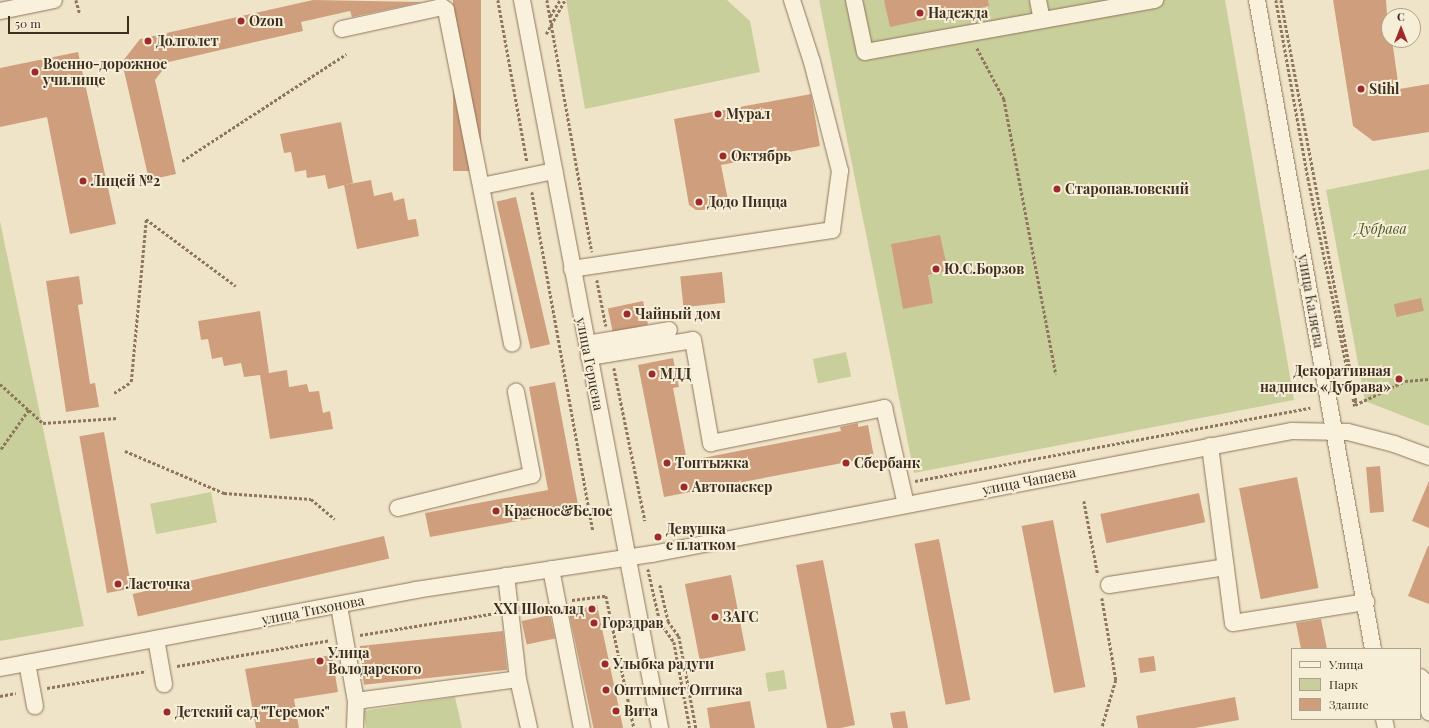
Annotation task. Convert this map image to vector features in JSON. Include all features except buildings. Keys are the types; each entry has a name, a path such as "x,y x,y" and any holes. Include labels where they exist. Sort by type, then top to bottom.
{"street":[{"path":"0,11 54,0"},
{"name":"улица Герцена","path":"522,0 660,728"},
{"path":"572,269 832,230 840,171 812,62 792,0"},
{"path":"854,0 866,52 1155,0"},
{"path":"1038,0 1042,20"},
{"name":"улица Каляева","path":"1257,0 1366,602 1373,648"},
{"path":"342,29 445,8 482,186 512,344"},
{"path":"482,186 554,171"},
{"path":"610,347 669,330"},
{"path":"588,350 693,340 710,443 884,408 906,505"},
{"path":"398,508 532,476 516,392"},
{"name":"улица Чапаева","path":"627,558 644,556 1292,431 1334,431 1372,437 1429,457"},
{"path":"1210,446 1234,623 1366,602"},
{"name":"улица Тихонова","path":"0,668 339,606 416,590 627,558"},
{"path":"1103,586 1226,567"},
{"path":"551,569 582,728"},
{"path":"506,576 518,679 529,728"},
{"path":"339,606 356,701 355,728"},
{"path":"156,639 163,677"},
{"path":"27,663 35,706"},
{"path":"1421,678 1423,680 1429,712"},
{"path":"356,701 518,679"}],"path":[{"path":"76,0 80,14"},
{"path":"498,0 593,532"},
{"path":"547,0 610,347 645,521"},
{"path":"550,16 560,0"},
{"path":"1276,0 1308,178 1355,406"},
{"path":"1281,0 1356,400 1355,406"},
{"path":"970,33 1004,99 1056,374"},
{"path":"182,161 346,54"},
{"path":"114,393 131,382 146,219 236,286"},
{"path":"1355,406 1405,381 1429,379"},
{"path":"0,384 43,423 118,418"},
{"path":"901,483 1310,408"},
{"path":"0,451 29,410"},
{"path":"125,452 224,493 311,499 335,519"},
{"path":"1084,501 1103,586 1116,680 1102,728"},
{"path":"644,556 660,622 674,642 690,728"},
{"path":"660,585 668,621 679,636 696,728"},
{"path":"0,696 32,690 163,677 344,638 557,602 606,596 634,728"}],"green space":[{"path":"566,0 727,0 750,21 760,72 585,109"},
{"name":"Старопавловский","path":"819,0 1225,0 1294,400 914,473"},
{"name":"Дубрава","path":"1429,169 1429,426 1365,401 1326,190"},
{"path":"0,221 84,626 0,641"},
{"path":"846,352 851,376 818,384 813,359"},
{"path":"211,492 217,522 156,534 150,504"},
{"path":"784,670 787,689 768,692 765,673"},
{"path":"455,697 462,728 366,728 363,711"}],"place":[{"name":"Надежда","path":"920,13"},
{"name":"Ozon","path":"241,21"},
{"name":"Долголет","path":"148,41"},
{"name":"Военно-дорожное училище","path":"35,72"},
{"name":"Stihl","path":"1361,89"},
{"name":"Мурал","path":"718,114"},
{"name":"Октябрь","path":"723,156"},
{"name":"Лицей №2","path":"83,181"},
{"name":"Старопавловский","path":"1057,189"},
{"name":"Додо Пицца","path":"699,202"},
{"name":"Ю.С.Борзов","path":"936,269"},
{"name":"Чайный дом","path":"627,314"},
{"name":"МДД","path":"652,374"},
{"name":"Декоративная надпись «Дубрава»","path":"1399,379"},
{"name":"Топтыжка","path":"667,463"},
{"name":"Сбербанк","path":"846,463"},
{"name":"Автопаскер","path":"684,487"},
{"name":"Красное&Белое","path":"496,511"},
{"name":"Девушка с платком","path":"658,537"},
{"name":"Ласточка","path":"118,584"},
{"name":"XXI Шоколад","path":"592,609"},
{"name":"ЗАГС","path":"715,617"},
{"name":"Горздрав","path":"594,623"},
{"name":"Улица Володарского","path":"320,661"},
{"name":"Улыбка радуги","path":"605,664"},
{"name":"Оптимист Оптика","path":"606,690"},
{"name":"Вита","path":"616,711"},
{"name":"Детский сад \"Теремок\"","path":"167,712"}]}
